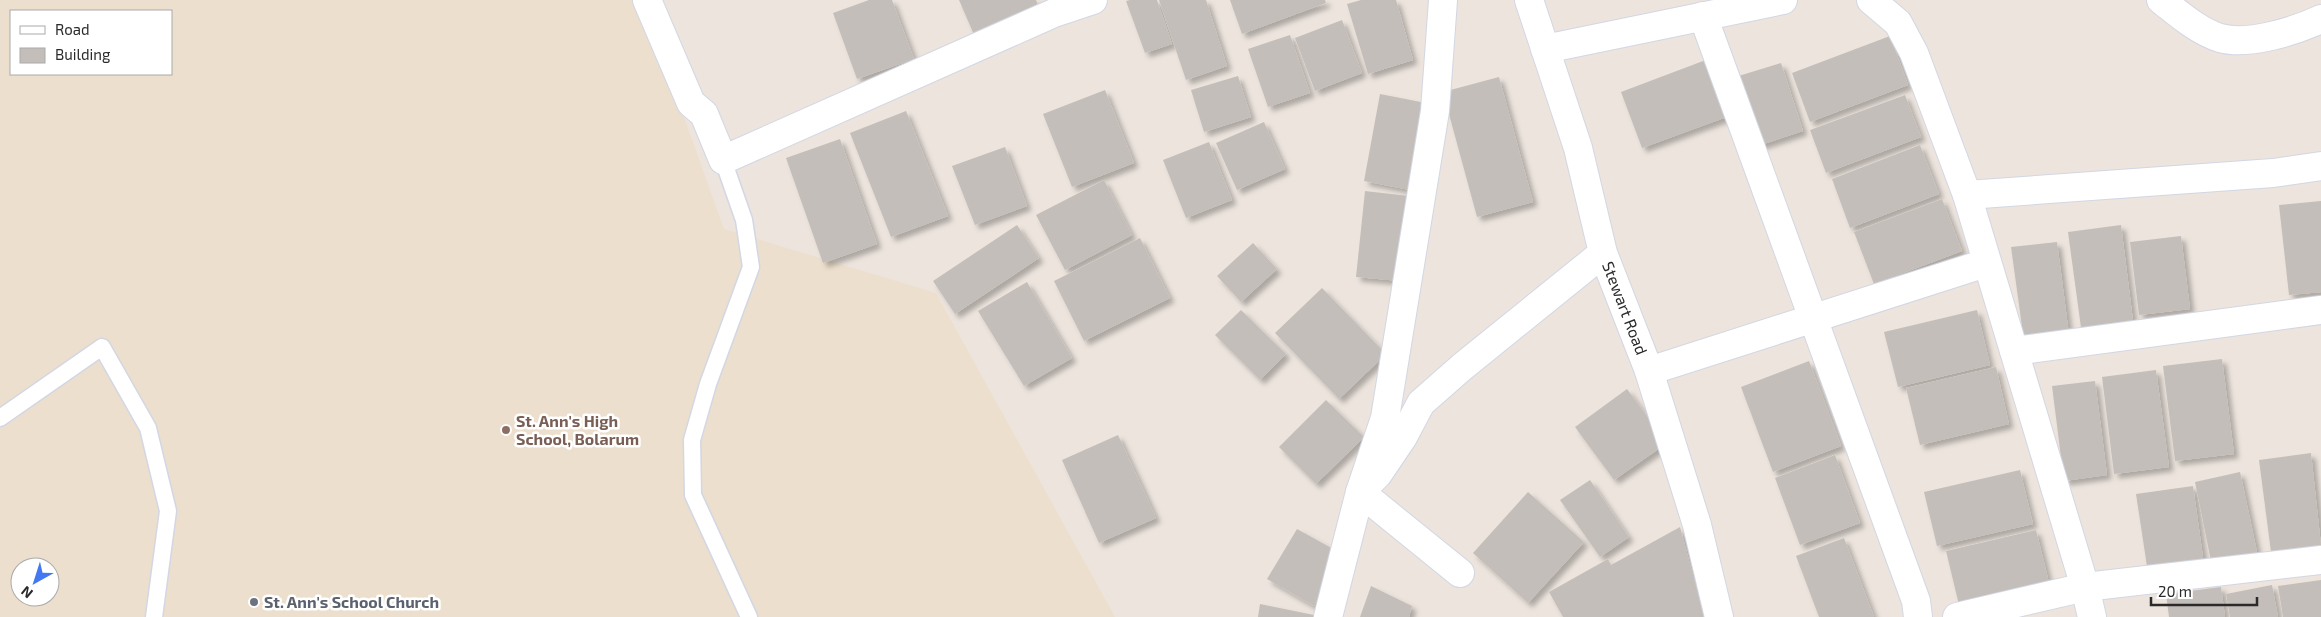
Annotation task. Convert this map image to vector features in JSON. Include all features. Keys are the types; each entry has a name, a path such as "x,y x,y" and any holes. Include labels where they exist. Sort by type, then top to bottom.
{"street":[{"path":"647,0 691,103 704,114 723,160 1054,13 1093,0"},
{"path":"1328,617 1360,492 1385,418 1435,110 1443,0"},
{"name":"Stewart Road","path":"1530,0 1578,148 1603,252 1649,371 1697,525 1718,617"},
{"path":"1545,49 1783,0"},
{"path":"1871,0 1898,23 1914,54 1967,195 2085,587 2092,617"},
{"path":"2162,0 2192,24 2220,38 2254,40 2321,19"},
{"path":"1704,16 1812,319 1916,600 1918,617"},
{"path":"1967,195 2274,173 2321,166"},
{"path":"1360,492 1378,474 1403,437 1421,403 1462,367 1603,252"},
{"path":"1649,371 1986,263"},
{"path":"2014,351 2321,310"},
{"path":"1360,492 1460,573"},
{"path":"1958,617 2085,587 2321,560"}],"lane":[{"path":"723,160 744,220 751,267 708,384 692,440 693,495 749,617"},
{"path":"0,418 102,347 148,428 168,511 154,617"}],"shaded area":[{"name":"St. Ann's High School, Bolarum","path":"0,0 642,0 724,229 936,293 1115,617 0,617"}],"building":[{"path":"869,0 892,0 914,59 857,79 833,13"},
{"path":"959,0 1036,0 1040,10 975,37"},
{"path":"1157,0 1172,44 1145,53 1126,1"},
{"path":"1159,0 1206,0 1227,66 1186,80"},
{"path":"1230,0 1325,0 1326,3 1242,34"},
{"path":"1361,0 1396,0 1413,60 1368,74 1347,4"},
{"path":"1342,20 1362,73 1315,91 1295,38"},
{"path":"1290,35 1310,93 1268,107 1248,49"},
{"path":"1890,36 1908,85 1810,122 1792,73"},
{"path":"1711,58 1732,115 1642,148 1621,92"},
{"path":"1781,63 1803,131 1754,147 1732,78"},
{"path":"1238,76 1251,117 1204,132 1191,90"},
{"path":"1499,77 1533,202 1477,217 1443,92"},
{"path":"1105,90 1134,163 1072,187 1043,114"},
{"path":"1380,94 1426,103 1410,190 1364,181"},
{"path":"1905,95 1921,137 1826,173 1810,130"},
{"path":"906,111 948,216 891,237 850,133"},
{"path":"1264,122 1285,169 1237,190 1216,143"},
{"path":"840,139 877,244 823,263 786,158"},
{"path":"1209,142 1232,200 1186,218 1163,160"},
{"path":"1920,145 1939,194 1850,228 1832,179"},
{"path":"1005,147 1027,206 975,225 952,166"},
{"path":"1104,180 1132,235 1065,270 1036,215"},
{"path":"1365,191 1409,196 1400,281 1356,277"},
{"path":"1942,199 1962,251 1874,284 1854,232"},
{"path":"2321,201 2321,292 2289,295 2279,205"},
{"path":"1017,225 1039,258 955,314 933,281"},
{"path":"2121,225 2134,329 2082,335 2068,232"},
{"path":"2181,236 2190,309 2139,315 2130,242"},
{"path":"1140,238 1170,298 1084,341 1054,281"},
{"path":"2057,242 2069,335 2024,341 2011,247"},
{"path":"1253,243 1277,269 1241,302 1217,276"},
{"path":"1027,282 1072,358 1024,386 978,311"},
{"path":"1322,288 1386,354 1339,399 1275,333"},
{"path":"1241,310 1286,354 1260,380 1215,335"},
{"path":"1977,310 1990,365 1898,387 1884,332"},
{"path":"2222,359 2234,454 2175,461 2163,366"},
{"path":"1809,361 1841,446 1773,472 1741,387"},
{"path":"1996,367 2009,424 1920,445 1906,388"},
{"path":"2156,370 2169,467 2114,474 2102,377"},
{"path":"2095,381 2107,475 2064,481 2052,386"},
{"path":"1627,389 1667,443 1614,480 1575,427"},
{"path":"1326,400 1364,437 1316,484 1279,447"},
{"path":"1118,435 1156,518 1099,543 1062,460"},
{"path":"2311,453 2321,546 2271,552 2259,460"},
{"path":"1835,455 1860,523 1800,545 1775,478"},
{"path":"2020,470 2033,524 1937,546 1924,492"},
{"path":"2240,472 2257,552 2211,561 2195,482"},
{"path":"1590,480 1629,537 1600,557 1560,500"},
{"path":"2193,486 2204,565 2148,573 2136,494"},
{"path":"1528,492 1584,542 1528,603 1473,553"},
{"path":"1680,527 1704,617 1563,617 1549,592 1608,559 1611,565"},
{"path":"1297,529 1335,550 1332,569 1314,606 1267,579"},
{"path":"2036,530 2049,583 1959,605 1946,551"},
{"path":"1844,538 1874,617 1819,617 1796,556"},
{"path":"2321,580 2321,617 2283,617 2278,586"},
{"path":"2272,585 2278,617 2230,617 2226,594"},
{"path":"1371,586 1412,606 1409,617 1360,617"},
{"path":"2221,587 2225,617 2169,617 2166,594"},
{"path":"1260,604 1314,615 1314,617 1258,617"}],"place":[{"name":"St. Ann's High School, Bolarum","path":"506,430"},
{"name":"St. Ann's School Church","path":"254,602"}]}
